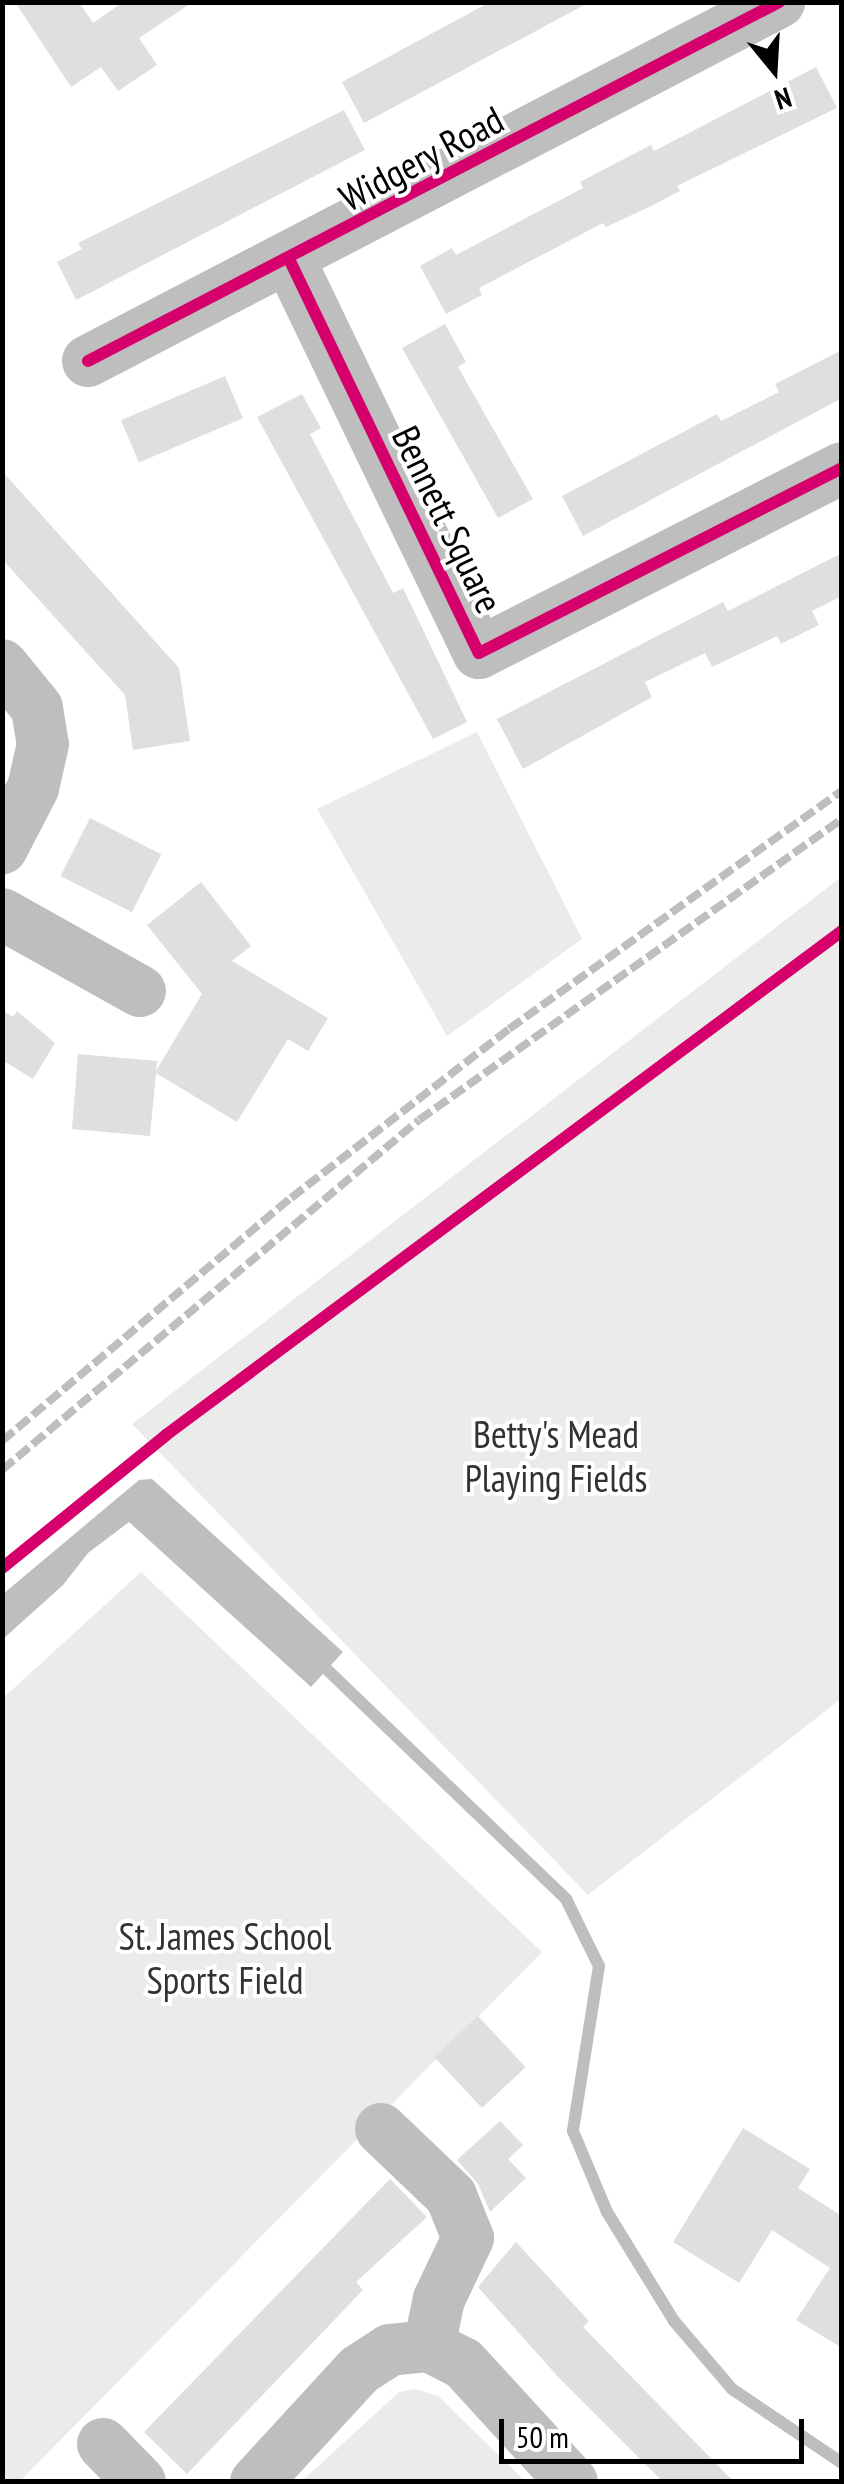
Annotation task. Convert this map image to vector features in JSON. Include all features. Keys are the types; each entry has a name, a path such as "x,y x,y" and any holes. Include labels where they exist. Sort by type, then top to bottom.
{"street":[{"name":"Widgery Road","path":"88,361 290,261 779,2"},
{"name":"Bennett Square","path":"290,261 479,653 842,468"},
{"path":"2,665 37,708 42,744 33,788 2,848"},
{"path":"2,914 140,991"},
{"path":"381,2130 451,2196 468,2238 440,2299 429,2346"},
{"path":"256,2482 359,2370 390,2350 429,2346 464,2363 572,2482"},
{"path":"103,2444 140,2482"}],"green space":[{"path":"477,732 582,939 447,1036 317,809"},
{"name":"Betty's Mead Playing Fields","path":"841,877 841,1699 588,1895 132,1424"},
{"name":"St. James School Sports Field","path":"141,1572 542,1952 20,2481 3,2482 3,1698"},
{"path":"416,2389 438,2396 525,2481 302,2481 399,2392"}],"shaded area":[{"path":"152,1479 343,1652 311,1687 129,1522 88,1553 63,1585 3,1639 3,1594 139,1480"}],"building":[{"path":"15,2 79,2 93,23 123,2 193,2 139,38 157,65 118,91 101,67 71,87"},
{"path":"490,2 590,2 364,123 342,82"},
{"path":"816,67 837,108 677,186 680,191 649,207 606,227 603,223 479,288 482,295 446,314 420,266 452,248 456,255 583,188 580,182 616,163 651,145 654,151"},
{"path":"344,110 365,150 76,300 57,262 82,249 78,243"},
{"path":"445,324 466,362 458,367 533,499 498,518 402,348"},
{"path":"842,350 842,398 583,536 562,496 717,414 721,421 779,392 775,384"},
{"path":"225,376 243,418 139,462 121,420"},
{"path":"302,394 321,428 310,434 393,593 403,588 467,722 433,739 257,417"},
{"path":"2,471 179,668 190,741 133,750 125,695 2,559"},
{"path":"842,553 842,596 812,611 819,625 781,644 777,636 712,667 705,653 645,682 652,697 523,769 497,719 723,602 728,611"},
{"path":"90,818 161,854 132,912 60,876"},
{"path":"201,882 251,946 232,961 328,1018 308,1051 288,1039 237,1122 156,1073 150,1136 72,1129 78,1054 157,1061 156,1071 202,994 147,925"},
{"path":"2,1010 13,1017 17,1011 55,1043 33,1079 2,1060"},
{"path":"478,2016 526,2067 482,2108 434,2057"},
{"path":"500,2121 523,2145 508,2159 526,2178 490,2212 478,2184 457,2160"},
{"path":"743,2128 810,2169 798,2188 842,2216 842,2348 796,2320 830,2268 772,2230 739,2283 673,2242"},
{"path":"390,2179 427,2217 356,2282 363,2290 187,2474 144,2432"},
{"path":"516,2242 589,2321 583,2327 734,2482 663,2482 560,2379 478,2287"}],"waterway":[{"path":"318,1661 566,1899 599,1966 573,2131 607,2212 674,2321 732,2389 842,2463"}],"railway":[{"path":"2,1441 291,1198 509,1029 842,791"},
{"path":"2,1470 419,1120 842,819"}],"cycle path":[{"path":"88,361 779,2"},
{"path":"290,261 479,653 842,468"},
{"path":"2,1568 166,1435 842,931"}]}
